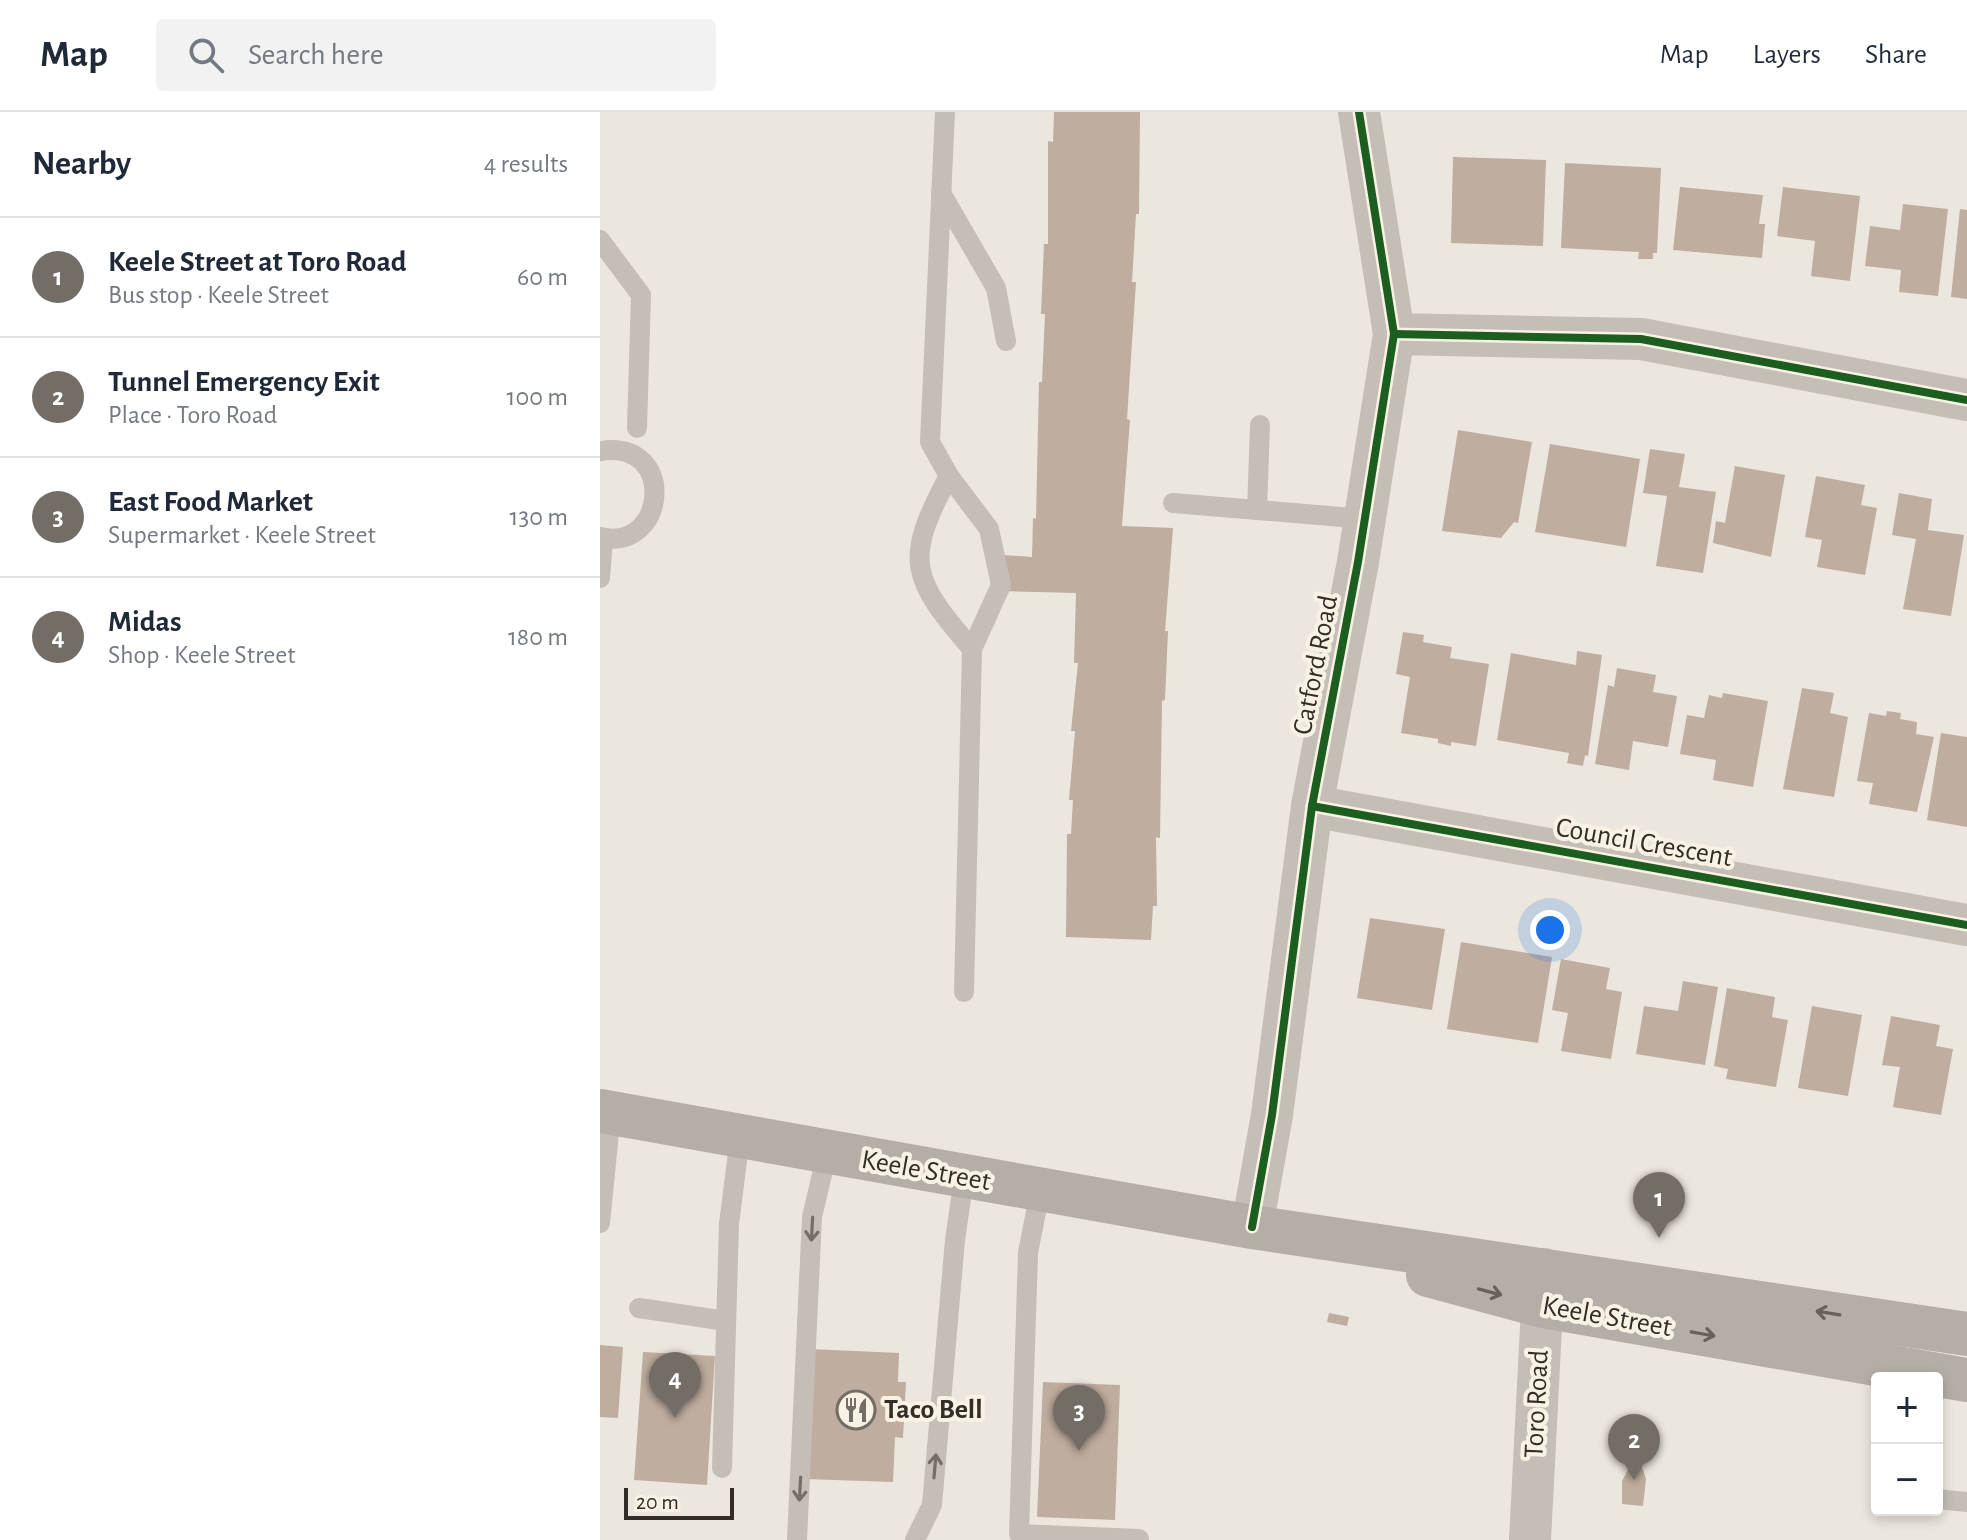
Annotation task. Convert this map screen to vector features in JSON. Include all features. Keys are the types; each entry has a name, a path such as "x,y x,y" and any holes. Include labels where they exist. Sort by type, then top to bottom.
{"main road":[{"name":"Keele Street","path":"606,1112 1252,1227 1543,1287 1904,1372"},
{"name":"Keele Street","path":"1543,1287 1967,1334"},
{"name":"Keele Street","path":"1943,1377 1967,1380"}],"street":[{"name":"Catford Road","path":"1252,1227 1272,1115 1312,806 1365,519 1394,334 1359,112"},
{"path":"1394,334 1641,339 1967,400"},
{"name":"Council Crescent","path":"1312,806 1967,925"},
{"name":"Toro Road","path":"1530,1540 1543,1287"}],"lane":[{"path":"945,112 930,442 949,476 989,529 1001,585 972,649 964,992"},
{"path":"940,191 996,288 1006,341"},
{"path":"600,240 641,295 637,428"},
{"path":"1257,510 1260,425"},
{"path":"600,451 616,448 638,457 653,476 656,500 647,522 627,536 602,538 600,578"},
{"path":"949,476 924,522 919,556 927,592 936,610 972,649"},
{"path":"1173,503 1365,519"},
{"path":"600,1223 606,1112"},
{"path":"722,1468 729,1224 740,1137"},
{"path":"797,1540 812,1217 827,1153"},
{"path":"915,1540 932,1505 955,1240 964,1178"},
{"path":"1040,1191 1028,1253 1019,1534 1139,1539"},
{"path":"639,1308 726,1321"},
{"path":"1943,1500 1967,1502"}],"building":[{"path":"1054,112 1140,112 1139,214 1136,214 1132,282 1136,282 1122,526 1173,528 1165,631 1168,631 1165,700 1162,701 1160,838 1156,837 1157,906 1153,906 1151,940 1066,937 1067,834 1071,834 1073,800 1069,800 1075,731 1071,731 1078,663 1074,663 1076,593 1002,591 1004,555 1032,557 1045,314 1041,314 1044,244 1048,244 1048,141 1053,142"},
{"path":"1453,157 1546,160 1543,246 1451,243"},
{"path":"1565,163 1661,168 1657,253 1653,253 1653,259 1638,259 1639,252 1561,248"},
{"path":"1680,187 1763,195 1759,224 1765,224 1762,258 1673,250"},
{"path":"1783,187 1860,196 1850,281 1811,276 1815,241 1777,236"},
{"path":"1903,204 1948,209 1938,296 1899,292 1901,270 1865,266 1870,226 1900,230"},
{"path":"1960,209 1967,210 1967,299 1951,297"},
{"path":"1458,430 1532,442 1518,523 1514,522 1501,538 1442,531"},
{"path":"1550,444 1640,459 1626,547 1535,532"},
{"path":"1650,449 1685,454 1679,487 1716,492 1703,573 1656,566 1667,496 1643,493"},
{"path":"1735,466 1785,475 1771,557 1713,543 1716,521 1725,523"},
{"path":"1816,476 1865,485 1861,505 1877,508 1865,575 1817,567 1822,540 1805,537"},
{"path":"1899,493 1932,499 1928,530 1964,535 1951,616 1903,609 1916,539 1892,535"},
{"path":"1403,632 1424,635 1423,642 1452,647 1450,658 1489,664 1476,746 1451,742 1451,746 1438,743 1438,739 1401,733 1410,677 1396,674"},
{"path":"1577,651 1602,655 1588,756 1585,755 1583,766 1567,763 1569,753 1497,740 1511,653 1576,665"},
{"path":"1617,668 1656,675 1653,692 1677,696 1668,747 1633,741 1629,770 1595,764 1608,685 1614,687"},
{"path":"1802,688 1834,693 1830,713 1848,717 1834,797 1783,789"},
{"path":"1723,693 1768,701 1753,787 1713,780 1716,760 1680,754 1687,715 1704,718 1709,695 1722,698"},
{"path":"1887,711 1901,713 1900,719 1917,722 1916,734 1934,737 1917,812 1869,804 1873,783 1857,781 1869,713 1886,716"},
{"path":"1941,733 1967,737 1967,827 1927,820"},
{"path":"1370,918 1445,929 1432,1010 1357,998"},
{"path":"1461,942 1552,957 1538,1043 1447,1029"},
{"path":"1561,959 1610,968 1606,989 1622,992 1611,1059 1561,1051 1568,1013 1552,1010"},
{"path":"1683,981 1718,987 1705,1065 1636,1054 1644,1006 1678,1011"},
{"path":"1727,988 1775,997 1772,1017 1788,1020 1776,1087 1726,1079 1728,1069 1714,1066"},
{"path":"1812,1006 1862,1015 1848,1096 1798,1088"},
{"path":"1891,1016 1940,1025 1936,1046 1953,1049 1941,1115 1893,1107 1900,1067 1882,1065"},
{"path":"1329,1313 1349,1317 1347,1326 1327,1322"},
{"path":"600,1345 623,1347 618,1418 600,1417"},
{"name":"Taco Bell","path":"810,1349 899,1353 898,1382 906,1382 903,1438 895,1437 893,1482 805,1479"},
{"path":"643,1352 715,1356 707,1485 634,1480"},
{"path":"1043,1382 1120,1385 1115,1520 1037,1517"},
{"path":"1637,1453 1646,1479 1643,1506 1622,1504 1622,1481"}],"cycle path":[{"path":"1252,1227 1272,1115 1312,806 1358,562 1394,334 1359,112"},
{"path":"1394,334 1641,339 1967,400"},
{"path":"1312,806 1967,925"}],"place":[{"name":"Keele Street at Toro Road","path":"1659,1238"},
{"name":"Taco Bell","path":"856,1410"},
{"name":"Midas","path":"675,1418"},
{"name":"East Food Market","path":"1079,1451"},
{"name":"Tunnel Emergency Exit","path":"1634,1480"}]}
